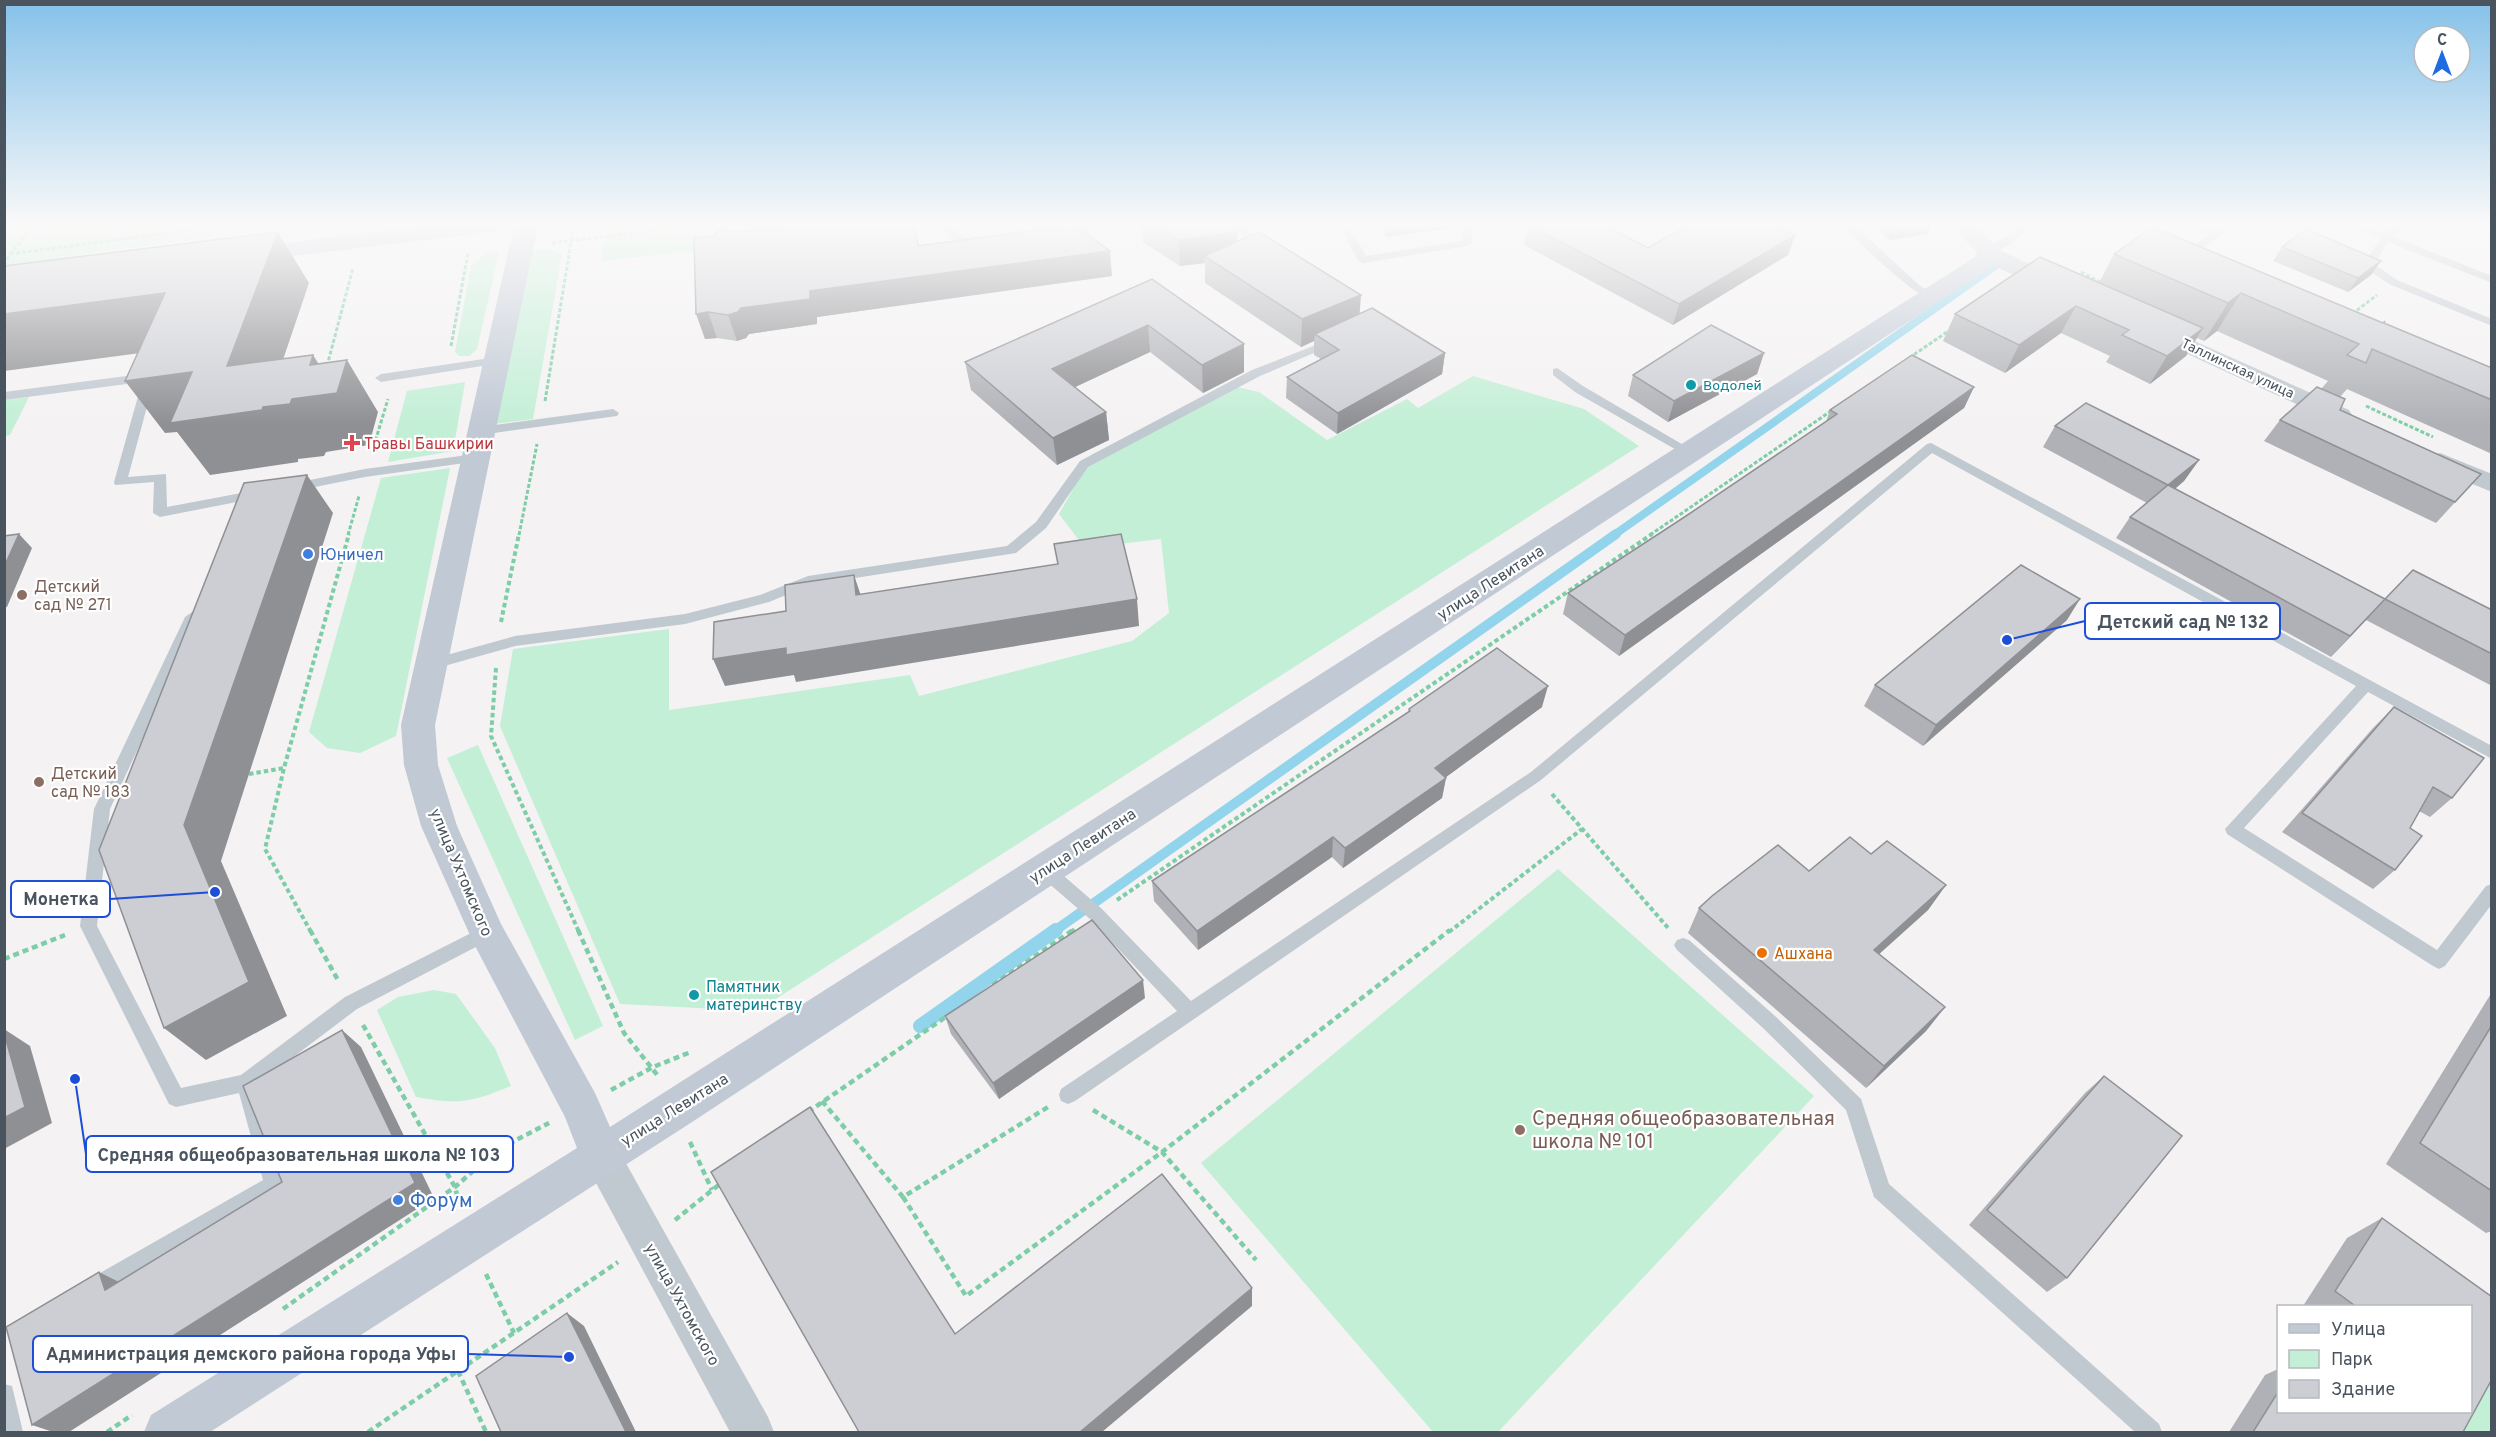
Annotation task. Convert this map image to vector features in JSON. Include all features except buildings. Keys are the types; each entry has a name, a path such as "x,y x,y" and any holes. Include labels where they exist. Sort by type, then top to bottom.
{"street":[{"name":"улица Ухтомского","path":"507,291 497,361 418,725 421,765 440,826 487,933 580,1107 601,1155 753,1432"},
{"name":"улица Левитана","path":"152,1422 469,1239 675,1110 1939,291"},
{"path":"2067,291 2078,296"},
{"name":"Таллинская улица","path":"2133,320 2361,425"},
{"path":"2415,450 2492,484"}],"lane":[{"path":"1921,291 1930,297"},
{"path":"2415,291 2492,323"},
{"path":"430,665 515,641 685,619 764,599 808,580 1011,550 1041,525 1083,464 1256,373 1341,337"},
{"path":"381,378 497,361"},
{"path":"1557,372 1579,389 1691,453"},
{"path":"4,396 149,377 120,482 161,477 160,513 366,473 477,445 541,423 613,413"},
{"path":"1068,1095 1536,776 1931,447 2492,753"},
{"path":"239,517 249,496"},
{"path":"198,603 102,809 88,926 176,1098 245,1083 351,1003 487,933"},
{"path":"2367,684 2233,829 2439,961 2492,891"},
{"path":"1044,869 1096,914 1190,1012"},
{"path":"1683,945 1769,1022 1854,1105 1881,1190 2151,1432"},
{"path":"77,1297 274,1184 245,1083"},
{"path":"4,1394 12,1432"}],"path":[{"path":"325,372 347,291"},
{"path":"562,291 541,423 502,603 491,736 624,1033 653,1067 712,1190"},
{"path":"2352,315 2382,291"},
{"path":"1905,360 1954,327"},
{"path":"989,988 1837,407"},
{"path":"366,473 284,768 265,849 455,1187 469,1239 514,1333"},
{"path":"249,774 284,768"},
{"path":"1536,776 1683,945"},
{"path":"822,1101 903,1197 966,1296 1162,1152 1582,829"},
{"path":"4,959 88,926"},
{"path":"804,1116 822,1101 950,1014"},
{"path":"903,1197 1068,1095 1162,1152 1256,1260"},
{"path":"281,1310 455,1187 497,1150 580,1107"},
{"path":"368,1432 649,1242 722,1183"},
{"path":"458,1371 486,1432"},
{"path":"107,1432 152,1422"}],"green space":[{"path":"466,291 490,291 477,349 469,356 459,356 455,352"},
{"path":"522,291 555,291 533,419 494,424"},
{"path":"1473,376 1584,409 1639,446 757,1011 620,1004 500,726 513,649 669,629 669,710 910,675 919,696 1132,641 1169,613 1161,539 1085,548 1059,514 1093,454 1228,385 1259,392 1327,440 1407,399 1418,408"},
{"path":"465,382 453,451 388,462 407,391"},
{"path":"29,397 10,435 5,436 4,400"},
{"path":"450,468 396,736 360,753 327,748 309,732 381,478"},
{"path":"478,745 603,1026 575,1040 447,758"},
{"name":"Средняя общеобразовательная школа № 101","path":"1558,869 1814,1096 1498,1432 1433,1432 1201,1163"},
{"path":"434,990 456,994 495,1048 511,1086 475,1099 443,1101 416,1097 377,1010 398,997"},
{"path":"2491,1372 2491,1432 2456,1432 2469,1413 2472,1413 2472,1408"}],"waterway":[{"path":"1614,535 1959,291"},
{"path":"1053,932 1616,534"},
{"path":"920,1026 1056,930"}],"place":[{"name":"Водолей","path":"1691,385"},
{"name":"Травы Башкирии","path":"352,443"},
{"name":"Юничел","path":"308,554"},
{"name":"Детский сад № 271","path":"22,595"},
{"name":"Детский сад № 132","path":"2007,640"},
{"name":"Детский сад № 183","path":"39,782"},
{"name":"Монетка","path":"215,892"},
{"name":"Ашхана","path":"1762,953"},
{"name":"Памятник материнству","path":"694,995"},
{"name":"Средняя общеобразовательная школа № 103","path":"75,1079"},
{"name":"Средняя общеобразовательная школа № 101","path":"1520,1130"},
{"name":"Форум","path":"398,1200"},
{"name":"Администрация демского района города Уфы","path":"569,1357"}]}
